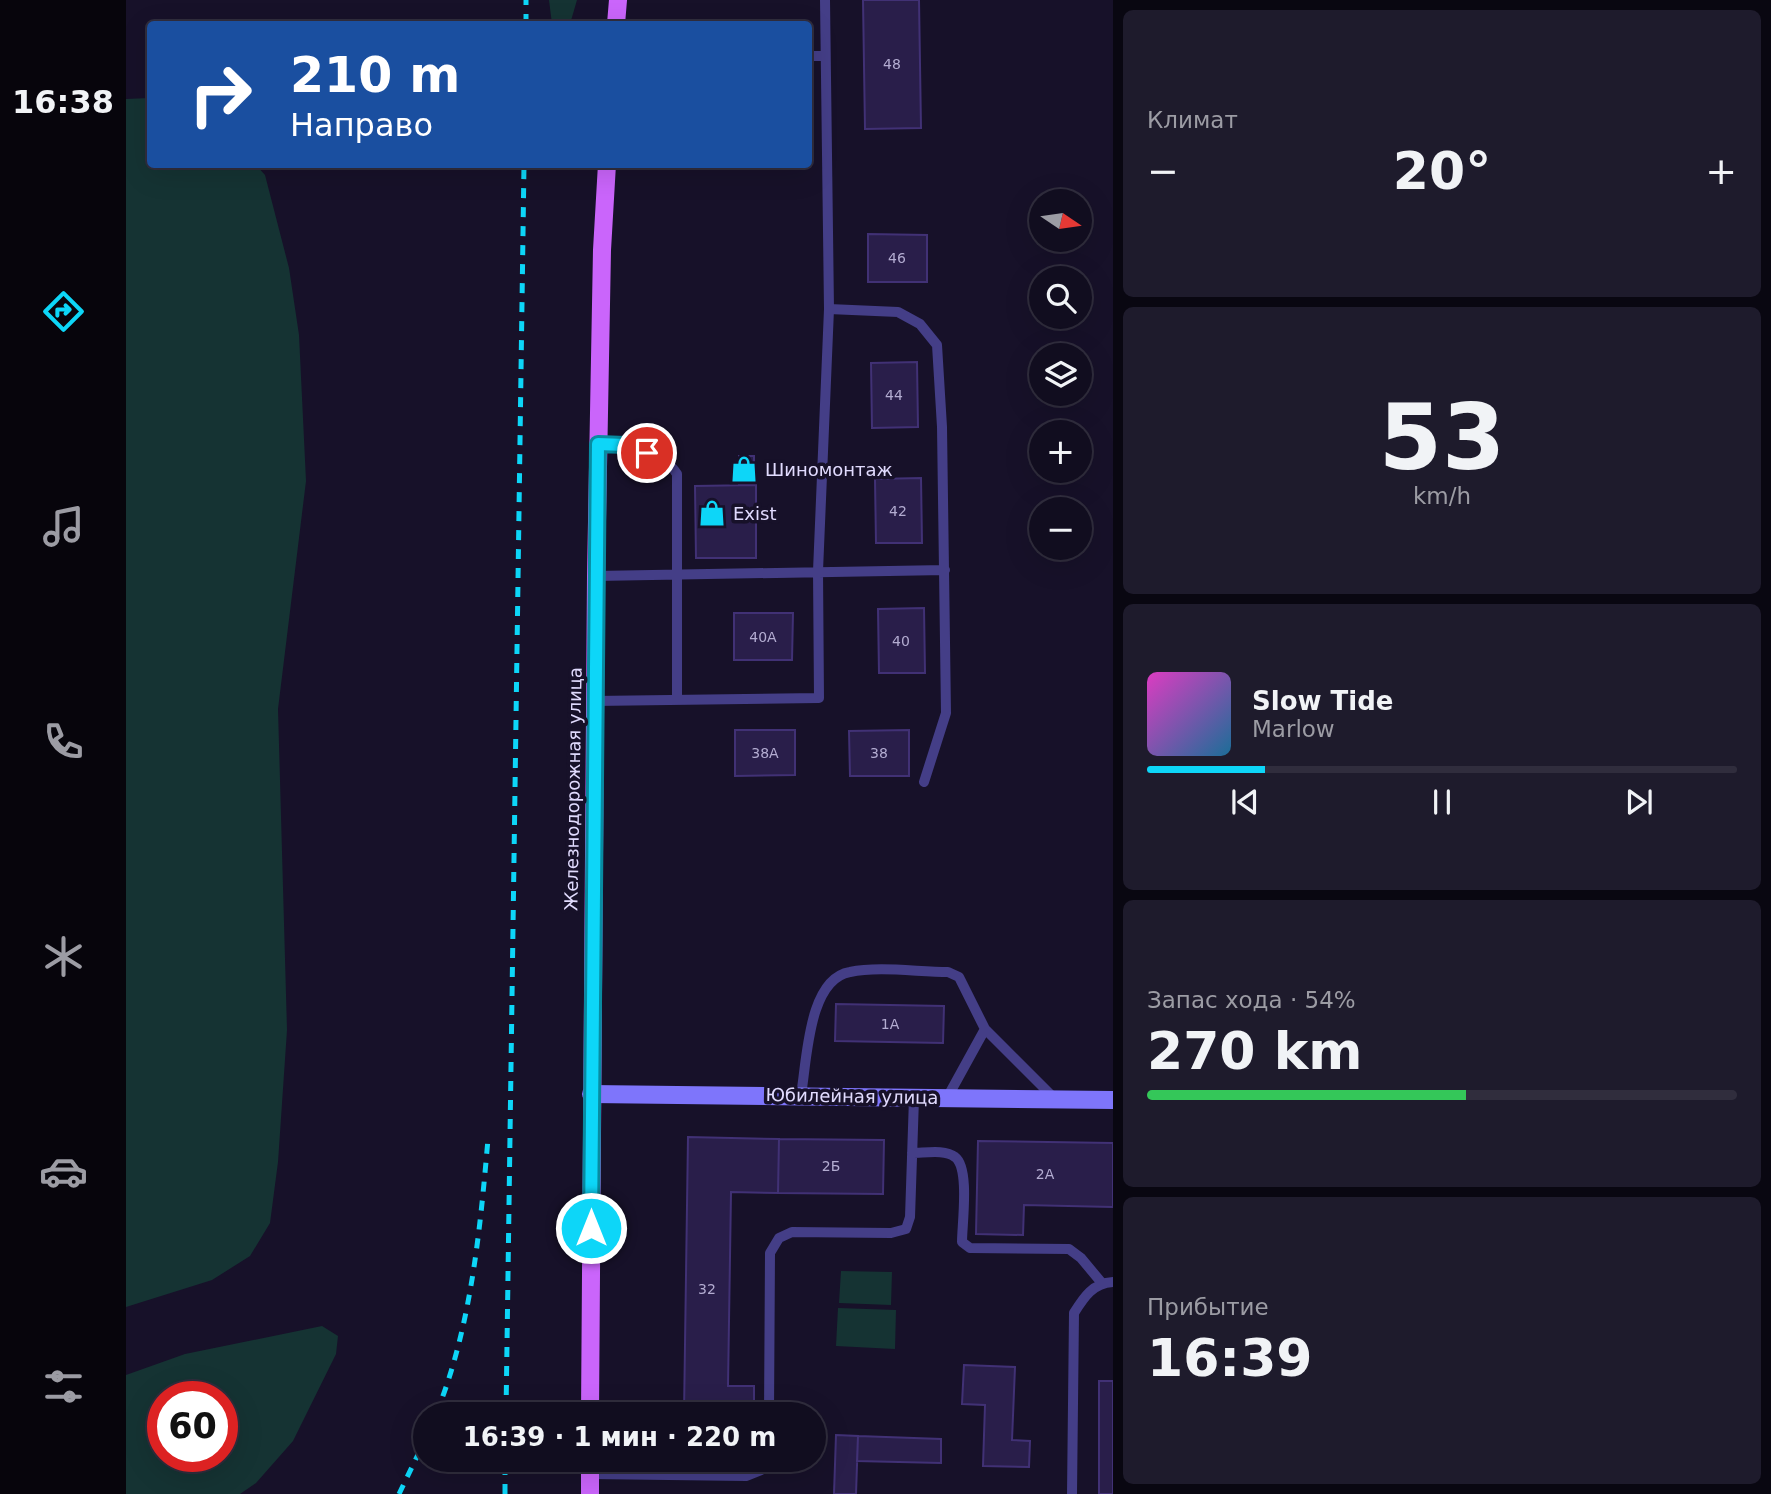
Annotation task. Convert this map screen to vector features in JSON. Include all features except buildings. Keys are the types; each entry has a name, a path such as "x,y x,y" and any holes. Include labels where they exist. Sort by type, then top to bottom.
{"main road":[{"path":"616,21 618,0"},
{"name":"Железнодорожная улица","path":"590,1402 594,701 598,444 607,168"},
{"path":"590,1472 590,1494"}],"street":[{"name":"Юбилейная улица","path":"591,1094 1113,1100"}],"lane":[{"path":"594,701 819,698 818,571 829,309 825,0"},
{"path":"812,56 825,56"},
{"path":"829,309 898,313 920,324 937,345 945,570 946,713 924,782"},
{"path":"598,444 625,445 668,460 677,474 677,700"},
{"path":"596,576 677,577 818,571 945,570"},
{"path":"801,1095 816,1001 833,981 848,972 948,972 959,977 985,1029 1057,1101"},
{"path":"947,1098 985,1029"},
{"path":"769,1402 770,1253 779,1238 792,1232 891,1233 906,1229 911,1217 914,1098"},
{"path":"912,1153 946,1153 957,1158 964,1170 962,1242 970,1248 1069,1249 1081,1258 1101,1282"},
{"path":"1072,1494 1074,1313 1085,1295 1101,1282 1113,1282"},
{"path":"677,1472 746,1476 756,1472"}],"green space":[{"path":"549,0 577,0 571,21 552,21"},
{"path":"147,98 147,168 259,168 265,175 289,268 299,335 306,481 278,709 287,1030 278,1162 270,1223 250,1256 212,1280 126,1307 126,99"},
{"path":"841,1271 892,1272 891,1305 839,1303"},
{"path":"838,1308 896,1310 895,1349 836,1346"},
{"path":"322,1326 338,1336 336,1354 293,1441 256,1483 240,1494 126,1494 126,1375 185,1354"}],"railway":[{"path":"526,0 526,21"},
{"path":"506,1402 524,168"},
{"path":"440,1402 466,1313 477,1244 488,1139"},
{"path":"399,1494 413,1465"},
{"path":"505,1472 505,1494"}],"place":[{"name":"Шиномонтаж","path":"744,469"},
{"name":"Exist","path":"712,513"}],"route":[{"path":"591,1228 598,444 625,445 647,453"}]}
